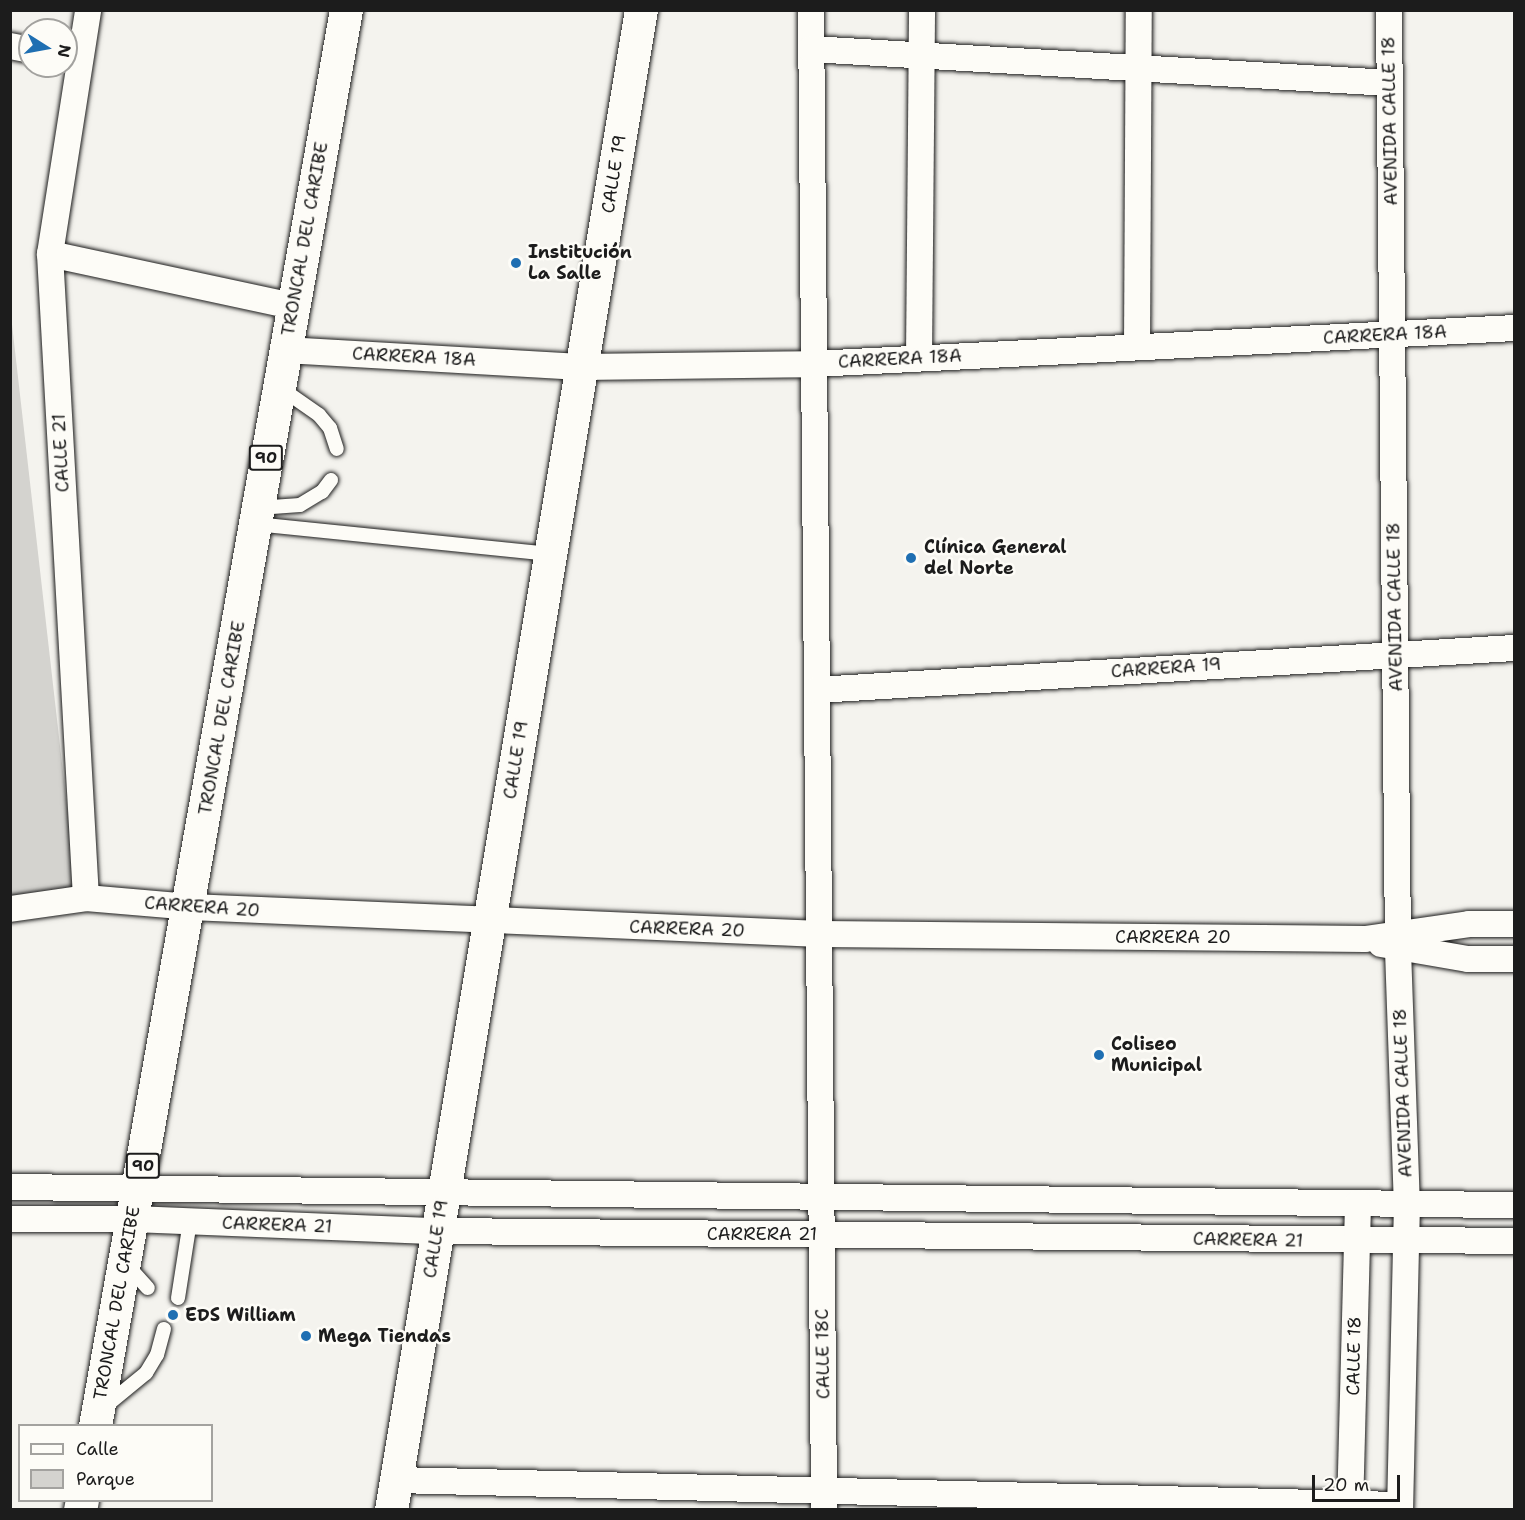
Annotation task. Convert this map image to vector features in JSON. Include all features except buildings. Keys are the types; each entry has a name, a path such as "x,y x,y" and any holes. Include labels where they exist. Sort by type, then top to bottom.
{"street":[{"name":"CALLE 21","path":"78,43 88,10"},
{"name":"TRONCAL DEL CARIBE","path":"96,1418 190,907 278,387 346,10"},
{"name":"CALLE 19","path":"394,1495 641,10"},
{"name":"CALLE 18C","path":"811,10 824,1500"},
{"path":"919,358 922,10"},
{"path":"1137,347 1139,10"},
{"name":"AVENIDA CALLE 18","path":"1389,10 1398,941 1407,1203"},
{"path":"811,49 1390,83"},
{"name":"CALLE 21","path":"71,78 50,254 86,898"},
{"path":"50,254 293,306"},
{"name":"CARRERA 18A","path":"285,350 581,367 814,364 1515,328"},
{"name":"CARRERA 19","path":"817,690 1396,653 1515,648"},
{"name":"CARRERA 20","path":"10,909 86,898 190,907 820,934 1365,939 1398,941 1468,959 1515,959"},
{"name":"CARRERA 20","path":"1398,941 1515,924"},
{"name":"CARRERA 21","path":"10,1187 136,1204 190,1221 437,1231 1515,1241"},
{"name":"CARRERA 21","path":"10,1219 136,1204 444,1194 1515,1205"},
{"name":"CALLE 18","path":"1350,1507 1358,1203"},
{"path":"394,1495 1400,1507 1407,1203"}],"lane":[{"path":"278,387 319,415 330,428 337,448"},
{"path":"257,516 300,505 322,492 331,480"},
{"path":"257,516 550,554"},
{"path":"178,1298 190,1221"},
{"path":"125,1263 148,1288"},
{"path":"96,1418 146,1373 157,1355 164,1329"}],"green space":[{"path":"10,307 77,895 10,901"}],"place":[{"name":"Institución La Salle","path":"516,263"},
{"name":"Clínica General del Norte","path":"911,558"},
{"name":"Coliseo Municipal","path":"1099,1055"},
{"name":"EDS William","path":"173,1315"},
{"name":"Mega Tiendas","path":"306,1336"}]}
